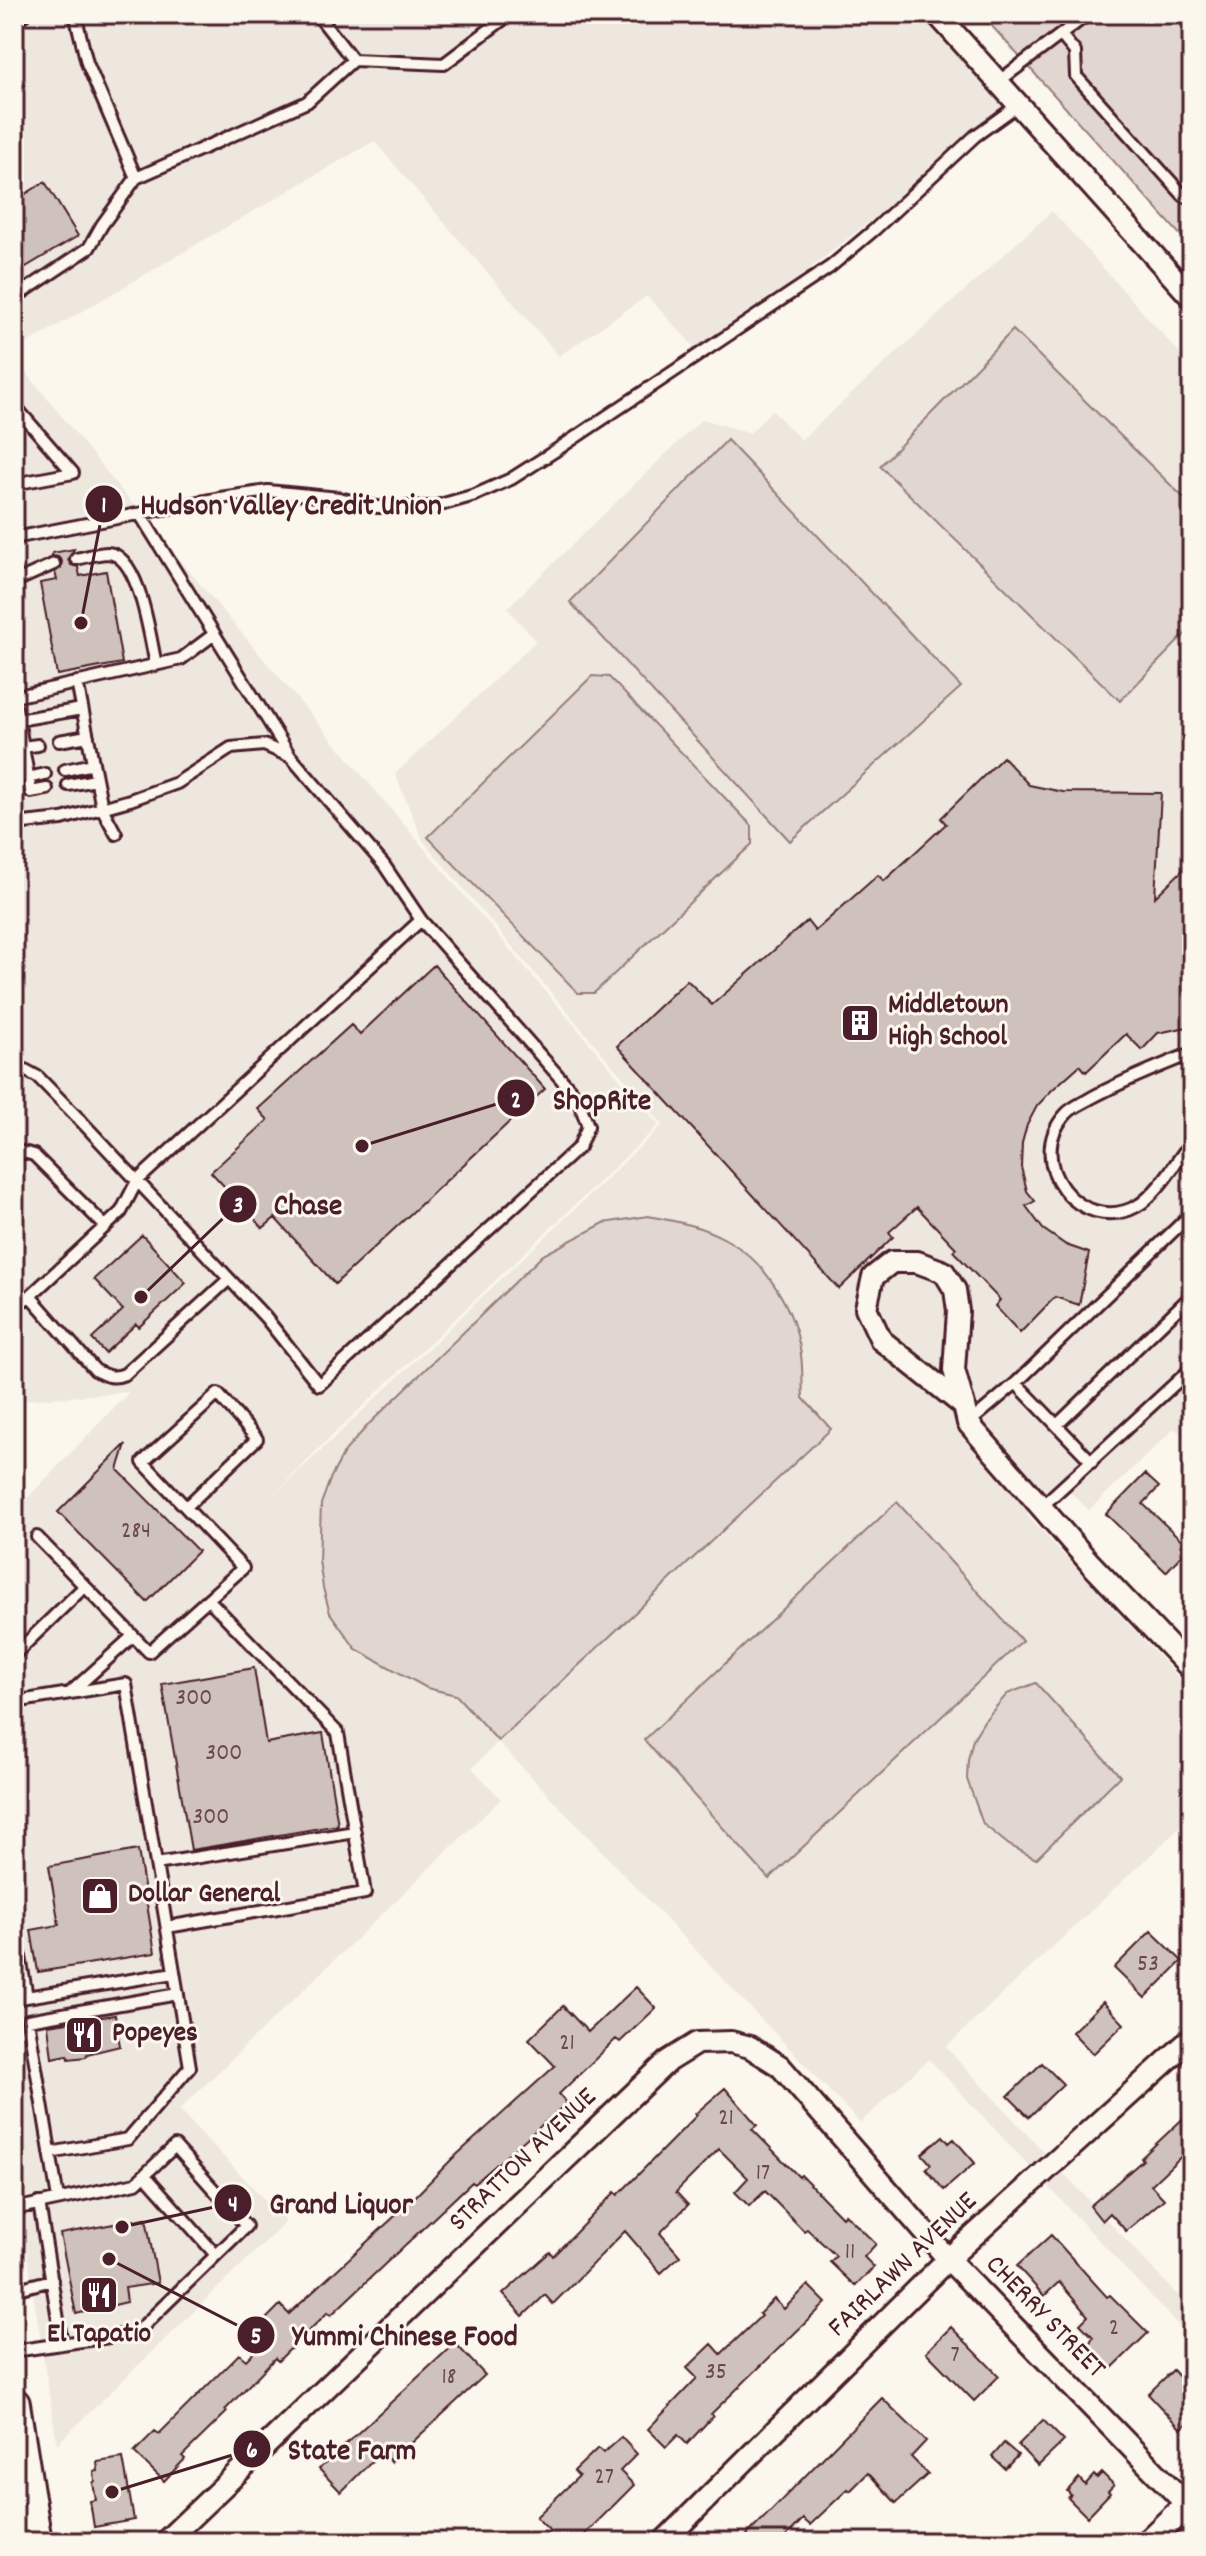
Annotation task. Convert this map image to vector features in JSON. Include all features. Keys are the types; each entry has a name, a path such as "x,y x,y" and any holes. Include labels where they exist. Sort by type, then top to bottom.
{"main road":[{"path":"15,2419 18,2459 30,2524"}],"street":[{"path":"937,14 1192,298"},
{"path":"966,1414 954,1370 958,1311 955,1290 944,1272 917,1262 892,1262 873,1277 866,1308 881,1340 966,1414 1040,1508 1192,1670"},
{"name":"FAIRLAWN AVENUE","path":"663,2542 948,2259 1192,2038"},
{"name":"STRATTON AVENUE","path":"165,2542 668,2061 697,2043 731,2042 750,2047 770,2058"},
{"name":"CHERRY STREET","path":"770,2058 948,2259 1190,2502"},
{"path":"1148,2542 1190,2502"}],"lane":[{"path":"75,14 87,63 136,178"},
{"path":"317,14 353,60"},
{"path":"14,298 89,248 136,178 307,102 353,60 444,64 510,14"},
{"path":"998,82 1088,14"},
{"path":"1061,35 1075,52 1076,76 1183,195 1192,200"},
{"path":"14,538 268,491 339,498 377,507 433,507 487,490 511,479 558,449 830,267 975,136 1018,105"},
{"path":"14,405 73,473 14,484"},
{"path":"14,1064 38,1077 137,1181 265,1317 319,1385 579,1147 588,1126 577,1097 421,920 384,865 291,757 140,514"},
{"path":"76,559 110,553 125,562 135,579 156,665"},
{"path":"14,582 54,564"},
{"path":"47,789 31,792 14,697 181,659 213,635"},
{"path":"77,682 102,808 116,834"},
{"path":"18,720 82,709"},
{"path":"59,741 88,736"},
{"path":"22,747 38,745"},
{"path":"14,824 62,819 130,800 177,783 231,748 264,745 291,757"},
{"path":"65,770 93,764"},
{"path":"28,778 45,774"},
{"path":"68,785 96,780"},
{"path":"14,1306 30,1296 121,1212 137,1181 421,920"},
{"path":"1192,1053 1119,1083 1069,1111 1060,1120 1051,1144 1052,1169 1064,1192 1074,1201 1098,1212 1124,1211 1148,1199 1192,1141"},
{"path":"14,1155 23,1152 34,1155 105,1226"},
{"path":"966,1414 1016,1383 1189,1221"},
{"path":"30,1296 95,1370 107,1377 118,1377 229,1279"},
{"path":"1057,1425 1192,1295"},
{"path":"1040,1508 1192,1368"},
{"path":"1016,1383 1092,1462"},
{"path":"37,1537 149,1652 243,1568 143,1462 218,1394 257,1439 186,1507"},
{"path":"14,1655 85,1586"},
{"path":"167,1927 365,1893 338,1733 208,1599"},
{"path":"70,1693 133,1636"},
{"path":"14,1702 126,1684 190,2067 128,2139 50,2153"},
{"path":"156,1864 355,1832"},
{"path":"14,1922 27,1997"},
{"path":"14,1999 174,1973"},
{"path":"58,2199 28,2020 178,1994"},
{"path":"14,2209 136,2183 175,2146 246,2226 136,2333 14,2351"},
{"path":"145,2175 216,2255"},
{"path":"39,2203 62,2344"},
{"path":"14,2290 52,2280"}],"shaded area":[{"path":"14,14 936,14 1018,105 701,354 647,296 559,356 374,141 14,351"},
{"path":"981,14 1192,14 1192,248"},
{"path":"1052,211 1192,367 1192,1446 1175,1428 1089,1510 1060,1482 1026,1514 1192,1692 1192,1816 946,2047 1192,2311 1192,2340 929,2059 860,2123 498,1742 472,1768 501,1799 179,2110 286,2222 57,2444 14,2171 14,1512 129,1392 14,1401 14,357 133,505 659,1125 322,1445 274,1495 663,1125 423,841 395,774 536,641 507,608 702,419 750,433 772,410 801,440"},
{"path":"1013,330 1192,506 1192,627 1120,701 880,466"},
{"path":"727,440 961,687 790,841 570,602"},
{"path":"592,676 609,677 752,826 752,844 594,993 578,993 428,837"},
{"path":"648,1216 688,1224 716,1234 740,1248 765,1273 785,1304 798,1338 803,1398 831,1429 498,1741 456,1695 427,1688 356,1649 330,1613 323,1588 319,1560 321,1504 345,1451 369,1424 543,1255 604,1223"},
{"path":"897,1502 1022,1641 769,1879 644,1740"},
{"path":"1036,1683 1120,1776 1036,1859 1009,1845 983,1824 967,1779 973,1739 984,1721 1007,1694"}],"building":[{"path":"45,182 78,236 14,274 14,201"},
{"path":"74,549 68,560 78,567 80,576 106,571 122,663 57,675 40,583 57,580 55,572 61,568 62,561 52,553"},
{"name":"Middletown High School","path":"1003,757 1029,785 1063,792 1161,793 1155,897 1192,861 1192,1023 1187,1027 1158,1033 1142,1050 1126,1034 1086,1072 1080,1065 1052,1090 1037,1106 1027,1125 1022,1143 1021,1167 1027,1191 1035,1201 1026,1206 1043,1229 1066,1245 1089,1253 1079,1305 1055,1297 1020,1333 995,1306 1000,1300 953,1251 956,1248 917,1207 889,1232 893,1237 839,1289 617,1046 687,980 712,1005 807,921 815,931 878,875 884,881 946,824 941,818"},
{"path":"434,965 545,1089 335,1284 275,1218 263,1228 211,1172 268,1120 258,1109 351,1025 360,1034"},
{"path":"142,1235 186,1283 139,1327 136,1324 105,1353 92,1339 123,1310 94,1279"},
{"path":"126,1444 118,1470 198,1551 147,1602 58,1512"},
{"path":"1145,1474 1159,1487 1143,1504 1189,1547 1166,1572 1106,1514"},
{"path":"254,1668 266,1743 323,1733 338,1825 191,1850 162,1684"},
{"name":"Dollar General","path":"138,1850 155,1953 38,1972 31,1930 59,1925 49,1866"},
{"path":"1151,1931 1182,1961 1145,1998 1114,1968"},
{"path":"636,1987 656,2008 620,2042 616,2039 559,2094 567,2103 474,2184 472,2182 331,2315 328,2312 278,2361 275,2358 182,2456 185,2459 164,2481 134,2452 155,2431 159,2434 239,2354 246,2360 275,2331 265,2320 280,2305 289,2314 555,2066 529,2039 563,2006 588,2032"},
{"path":"1103,2002 1124,2024 1093,2054 1072,2032"},
{"name":"Popeyes","path":"115,2015 120,2046 87,2054 86,2057 69,2059 68,2055 52,2058 48,2025"},
{"path":"1042,2063 1063,2084 1029,2117 1008,2096"},
{"path":"725,2088 757,2125 752,2129 842,2217 845,2214 876,2244 864,2257 874,2267 855,2286 830,2262 836,2256 807,2229 804,2231 765,2191 749,2206 735,2192 748,2178 719,2149 676,2192 688,2205 660,2233 680,2256 661,2273 625,2231 553,2304 545,2295 523,2316 503,2294 550,2252 553,2256 615,2192 618,2195 695,2114"},
{"path":"1192,2110 1192,2146 1151,2185 1164,2199 1126,2231 1110,2213 1102,2221 1090,2206 1143,2160 1141,2158"},
{"path":"943,2136 949,2143 954,2139 975,2163 944,2190 926,2169 931,2164 922,2154"},
{"path":"146,2218 158,2283 125,2288 127,2302 76,2314 60,2234"},
{"path":"1051,2235 1107,2297 1110,2295 1148,2333 1111,2369 1088,2346 1093,2337 1080,2324 1088,2316 1059,2282 1044,2296 1017,2266"},
{"path":"808,2285 826,2303 711,2414 713,2416 687,2444 678,2435 666,2447 648,2429 697,2378 687,2368 712,2344 721,2354 761,2316 759,2314 774,2299 784,2309"},
{"path":"951,2327 999,2376 974,2401 926,2352"},
{"path":"455,2343 485,2375 391,2462 381,2452 341,2492 319,2469"},
{"path":"1173,2370 1192,2391 1192,2418 1181,2429 1148,2394"},
{"path":"882,2398 926,2441 911,2457 928,2474 896,2503 868,2473 810,2525 803,2519 781,2542 740,2542"},
{"path":"1043,2420 1064,2441 1038,2466 1018,2445"},
{"path":"621,2437 637,2454 620,2471 634,2485 577,2542 538,2542 550,2531 536,2517 579,2476 574,2471 598,2448 603,2453"},
{"path":"1004,2443 1018,2455 1005,2469 992,2457"},
{"path":"123,2458 134,2520 94,2527 90,2501 96,2500 93,2483 94,2472 98,2471 97,2462"},
{"path":"1102,2473 1114,2485 1087,2517 1068,2498 1071,2495 1067,2491 1079,2478 1085,2485 1094,2475 1097,2478"}],"place":[{"name":"Hudson Valley Credit Union","path":"81,623"},
{"name":"Middletown High School","path":"860,1023"},
{"name":"ShopRite","path":"362,1146"},
{"name":"Chase","path":"141,1297"},
{"name":"Dollar General","path":"100,1896"},
{"name":"Popeyes","path":"84,2035"},
{"name":"Grand Liquor","path":"122,2227"},
{"name":"Yummi Chinese Food","path":"109,2259"},
{"name":"El Tapatio","path":"99,2295"},
{"name":"State Farm","path":"112,2492"}]}
